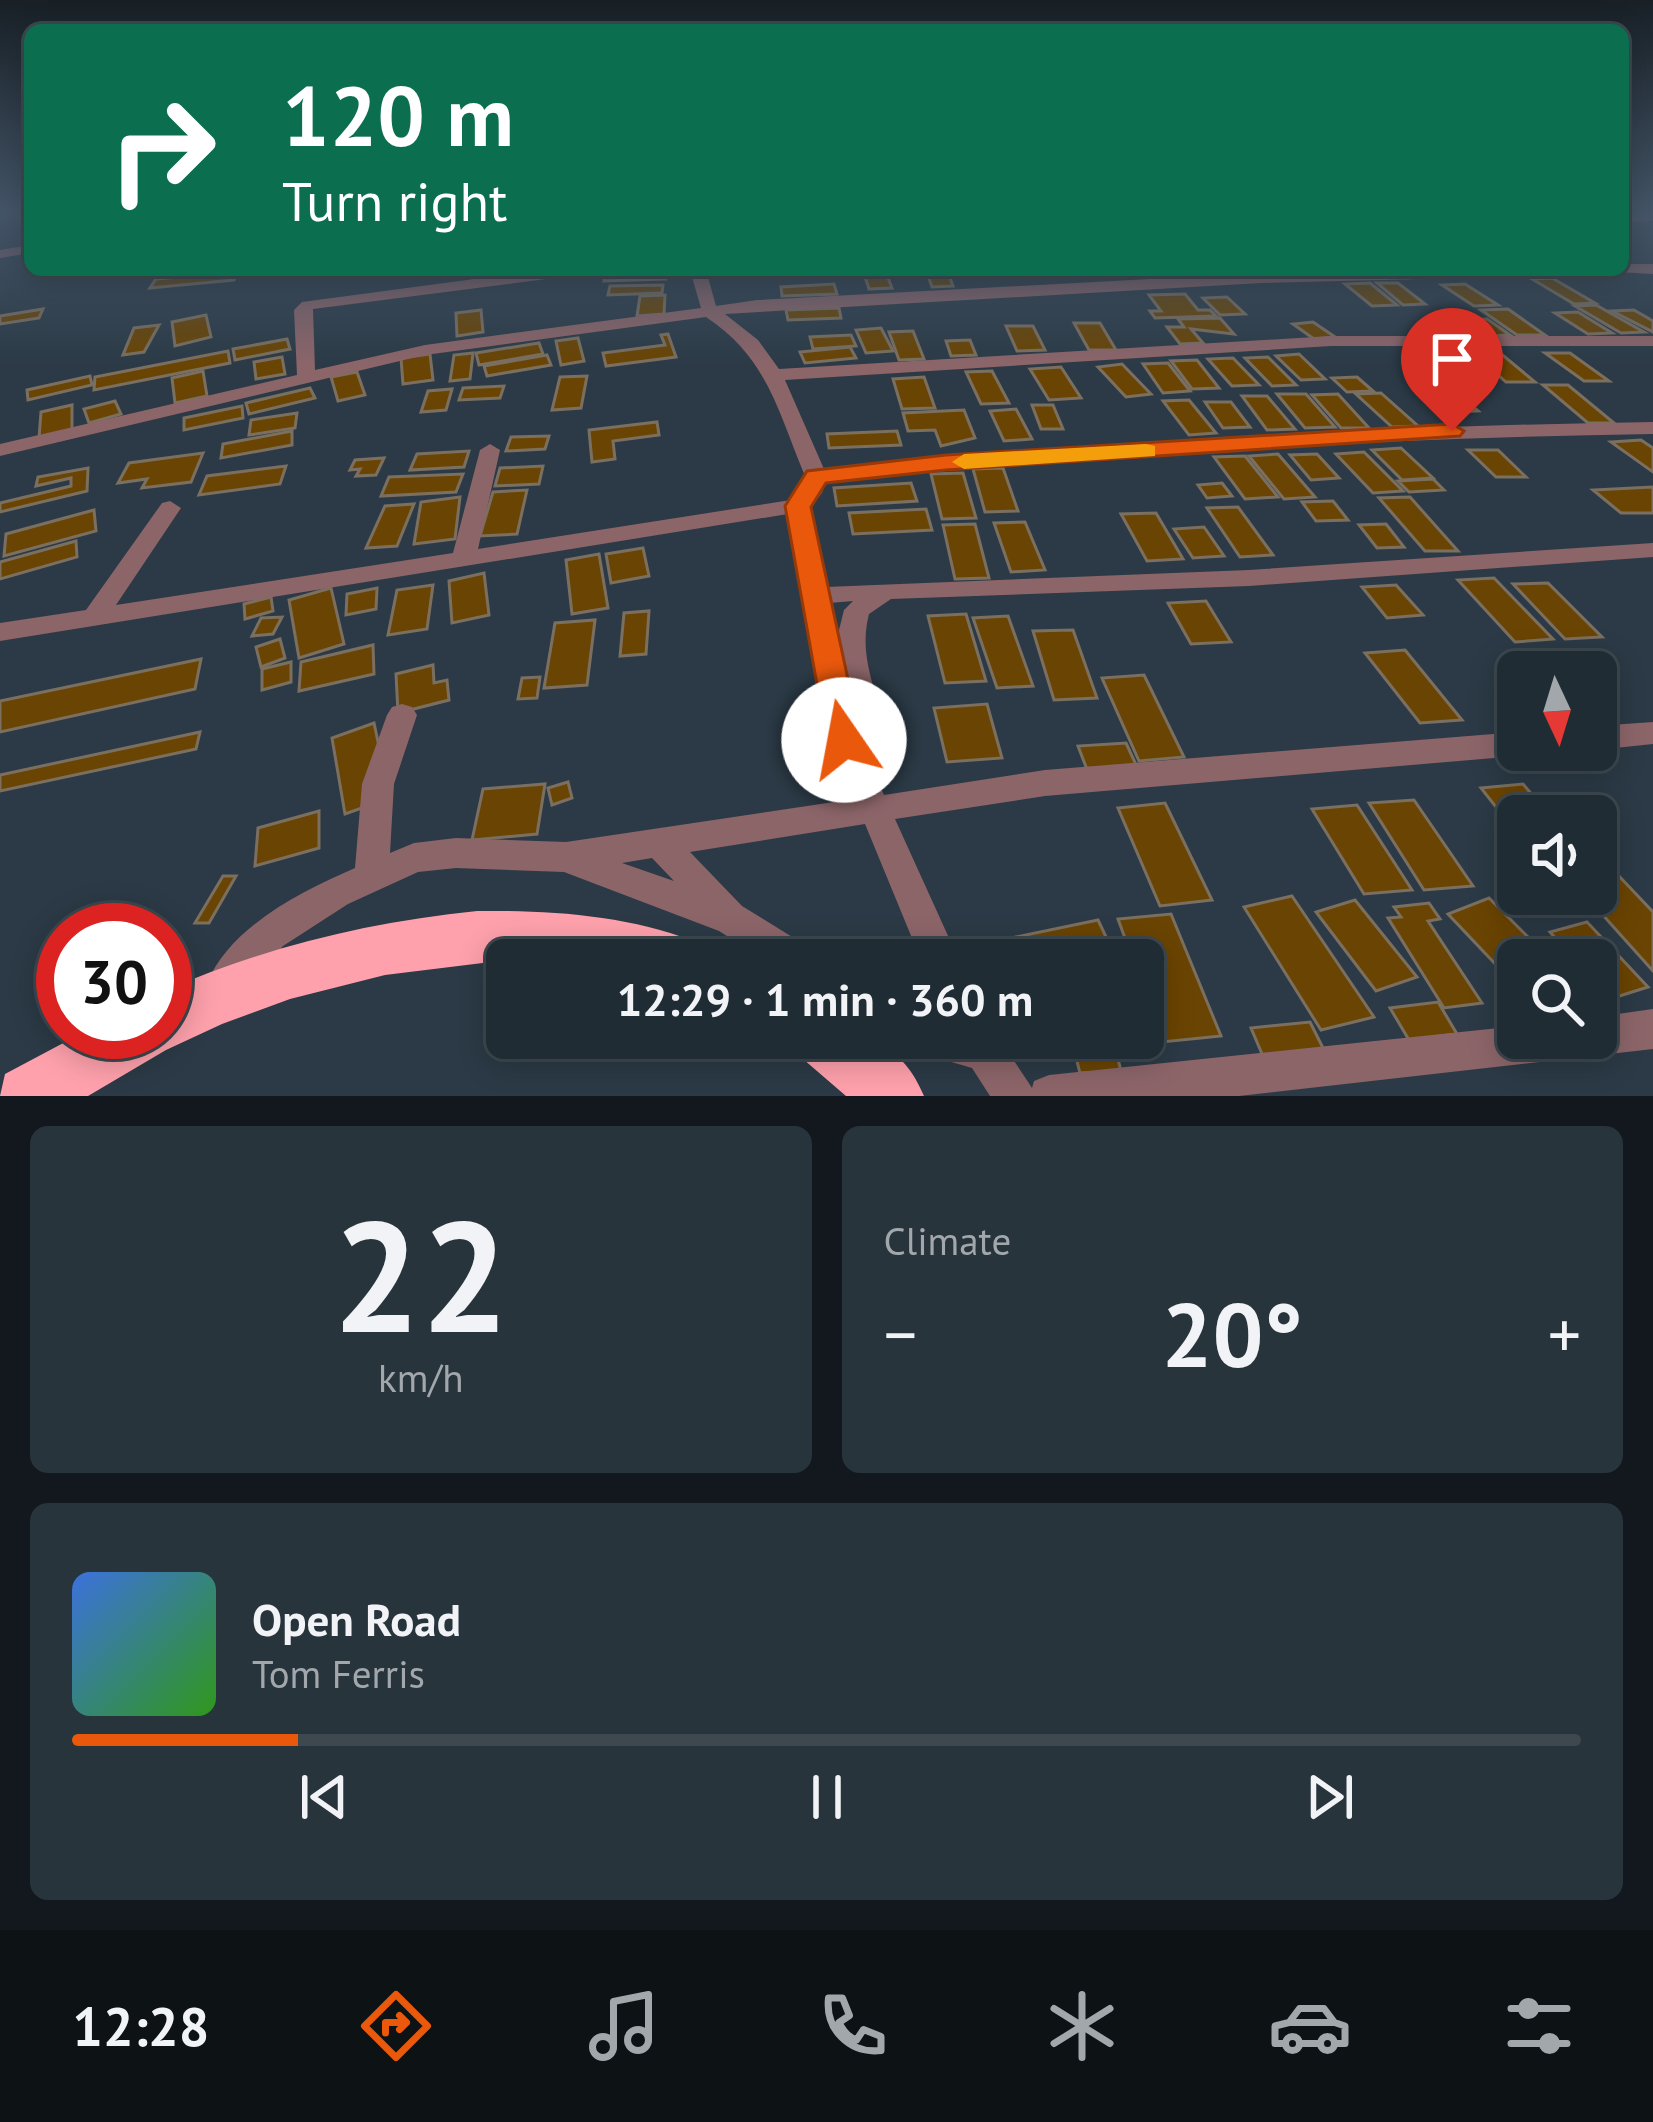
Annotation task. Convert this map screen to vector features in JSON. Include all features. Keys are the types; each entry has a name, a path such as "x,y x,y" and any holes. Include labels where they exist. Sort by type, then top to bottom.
{"highway":[{"path":"192,1010 300,972 414,943 518,936 546,939"},
{"path":"27,1096 95,1059"},
{"path":"849,1059 893,1096"}],"street":[{"path":"306,377 302,310 308,305 531,276"},
{"path":"0,632 798,506 811,493 816,476 773,375 751,338 710,312 700,276"},
{"path":"0,450 425,350 757,305 978,290 1404,276"},
{"path":"773,375 1331,341 1653,340"},
{"path":"816,476 946,463 1452,431 1653,428"},
{"path":"464,558 490,450"},
{"path":"798,506 844,740 931,939"},
{"path":"95,616 170,508"},
{"path":"814,598 1249,578 1653,550"},
{"path":"856,769 871,748 872,729 849,641 857,610 884,592"},
{"path":"372,874 378,784 402,715"},
{"path":"1617,736 1653,733"},
{"path":"192,1006 270,934 372,874 414,858 456,853 566,857 1046,783 1497,746"},
{"path":"659,843 732,919"},
{"path":"566,857 732,919 764,939"},
{"path":"1617,1034 1653,1029"},
{"path":"1049,1096 1497,1048"},
{"path":"989,1059 1014,1096"}],"building":[{"path":"236,276 234,280 150,288 156,279"},
{"path":"605,276 666,276 666,279 604,281"},
{"path":"865,276 887,276 892,288 869,289"},
{"path":"928,276 949,276 953,286 932,287"},
{"path":"1552,278 1595,303 1574,304 1532,279"},
{"path":"1370,283 1397,305 1372,306 1345,284"},
{"path":"1377,283 1398,283 1425,304 1403,305"},
{"path":"834,284 837,294 782,296 781,287"},
{"path":"1465,284 1498,305 1474,306 1442,285"},
{"path":"663,285 662,293 608,295 610,286"},
{"path":"1185,294 1198,310 1210,310 1216,316 1155,318 1150,311 1161,311 1149,295"},
{"path":"665,295 664,314 637,316 640,296"},
{"path":"1227,297 1245,314 1220,315 1203,298"},
{"path":"1596,305 1644,332 1621,333 1575,306"},
{"path":"839,308 841,318 788,320 786,310"},
{"path":"43,309 39,318 0,324 0,316"},
{"path":"1508,309 1545,335 1517,335 1481,310"},
{"path":"481,310 483,332 457,336 456,313"},
{"path":"1634,310 1653,321 1653,332 1612,311"},
{"path":"1578,312 1612,333 1588,334 1555,313"},
{"path":"206,315 211,337 175,346 172,322"},
{"path":"1220,318 1234,334 1191,329 1203,343 1180,344 1167,327 1184,327 1178,319"},
{"path":"1487,319 1510,335 1487,336 1464,320"},
{"path":"1313,322 1335,337 1314,339 1293,324"},
{"path":"1074,323 1100,323 1116,350 1089,350"},
{"path":"159,325 144,352 123,355 134,328"},
{"path":"1006,326 1033,326 1045,350 1017,351"},
{"path":"881,328 893,351 866,353 856,330"},
{"path":"913,331 924,359 899,360 889,332"},
{"path":"668,334 676,357 606,366 603,353 665,345 661,335"},
{"path":"851,335 856,346 813,349 810,337"},
{"path":"578,338 584,361 561,365 556,341"},
{"path":"287,339 290,349 235,360 233,349"},
{"path":"970,340 976,355 951,356 946,341"},
{"path":"539,343 543,354 479,365 476,353"},
{"path":"850,347 856,358 805,363 800,352"},
{"path":"228,351 230,363 94,390 95,377"},
{"path":"1472,352 1499,352 1535,382 1506,382"},
{"path":"473,353 470,379 450,381 454,355"},
{"path":"1545,353 1570,353 1609,381 1584,381"},
{"path":"430,354 433,380 403,384 401,358"},
{"path":"1299,354 1325,379 1301,380 1276,356"},
{"path":"547,355 551,365 487,376 484,366"},
{"path":"282,357 285,374 256,379 254,362"},
{"path":"1268,357 1296,385 1272,386 1245,358"},
{"path":"1233,358 1259,385 1232,386 1208,359"},
{"path":"1197,360 1219,388 1192,389 1171,361"},
{"path":"1168,363 1190,391 1163,393 1143,364"},
{"path":"1122,364 1151,394 1126,397 1098,367"},
{"path":"1061,367 1081,398 1049,400 1030,369"},
{"path":"1417,369 1446,369 1463,384 1433,384"},
{"path":"203,371 207,396 175,403 172,378"},
{"path":"992,371 1009,403 981,404 966,372"},
{"path":"357,372 365,395 338,401 331,377"},
{"path":"90,376 92,385 28,400 27,390"},
{"path":"587,376 581,408 552,410 560,377"},
{"path":"924,377 935,408 902,409 893,379"},
{"path":"1357,377 1373,391 1347,392 1332,378"},
{"path":"1543,385 1568,385 1614,423 1588,423"},
{"path":"504,386 500,398 459,400 463,388"},
{"path":"310,388 315,398 249,414 246,403"},
{"path":"452,389 446,410 421,412 428,391"},
{"path":"1381,393 1418,426 1392,427 1356,394"},
{"path":"1277,394 1306,394 1335,427 1305,428"},
{"path":"1338,394 1369,428 1341,428 1312,395"},
{"path":"1242,396 1267,396 1295,429 1267,430"},
{"path":"1464,399 1478,411 1450,412 1437,400"},
{"path":"1189,400 1216,433 1189,435 1163,401"},
{"path":"115,401 121,414 89,423 84,409"},
{"path":"1205,402 1231,402 1250,427 1223,428"},
{"path":"72,405 72,430 39,438 41,412"},
{"path":"1032,405 1053,405 1063,429 1041,429"},
{"path":"242,406 243,418 184,430 184,418"},
{"path":"1016,409 1032,439 1004,441 990,411"},
{"path":"964,410 975,438 941,446 935,430 908,431 903,413"},
{"path":"297,413 295,428 249,435 251,420"},
{"path":"657,422 659,435 613,441 615,459 592,462 589,430"},
{"path":"292,431 292,445 221,458 223,444"},
{"path":"897,431 901,445 829,448 827,434"},
{"path":"549,436 545,449 506,451 511,437"},
{"path":"1641,440 1653,448 1653,472 1611,442"},
{"path":"1401,448 1433,478 1402,480 1372,450"},
{"path":"1468,450 1498,450 1526,477 1496,477"},
{"path":"469,451 464,467 410,470 417,454"},
{"path":"1364,452 1403,491 1373,493 1336,454"},
{"path":"203,453 191,482 142,488 147,479 118,483 129,463"},
{"path":"1278,454 1315,497 1284,499 1249,456"},
{"path":"1317,454 1339,478 1311,480 1290,455"},
{"path":"1245,456 1278,497 1245,499 1214,457"},
{"path":"384,458 376,475 356,476 360,469 350,470 355,460"},
{"path":"286,466 280,484 199,495 207,476"},
{"path":"543,466 539,484 495,486 500,468"},
{"path":"88,468 87,491 0,512 0,503 71,486 71,478 36,486 38,477"},
{"path":"1003,468 1018,511 985,512 973,469"},
{"path":"963,473 976,518 942,519 931,474"},
{"path":"463,474 456,492 381,496 389,477"},
{"path":"1433,479 1444,490 1409,492 1398,481"},
{"path":"911,483 917,501 837,506 834,488"},
{"path":"1222,483 1232,496 1207,498 1198,485"},
{"path":"1653,487 1653,513 1621,513 1593,490"},
{"path":"527,490 517,534 480,536 493,492"},
{"path":"460,497 455,539 414,544 421,502"},
{"path":"1410,497 1458,551 1425,551 1379,498"},
{"path":"1333,501 1348,520 1316,521 1302,502"},
{"path":"414,504 397,546 366,548 385,506"},
{"path":"1238,507 1273,555 1240,557 1207,508"},
{"path":"926,509 932,530 853,534 849,513"},
{"path":"94,510 96,531 4,556 6,534"},
{"path":"1156,513 1183,559 1147,561 1121,514"},
{"path":"1025,522 1045,570 1011,572 994,523"},
{"path":"975,524 989,578 955,579 943,525"},
{"path":"1386,524 1404,547 1377,548 1359,525"},
{"path":"1204,527 1224,556 1193,558 1174,529"},
{"path":"76,541 77,557 0,579 0,562"},
{"path":"643,548 649,576 611,583 606,554"},
{"path":"599,554 608,608 572,614 566,560"},
{"path":"484,573 489,615 452,623 449,581"},
{"path":"1494,578 1553,639 1515,642 1458,580"},
{"path":"1548,583 1602,637 1565,639 1513,584"},
{"path":"433,585 427,629 388,635 397,590"},
{"path":"1396,585 1423,615 1387,618 1362,587"},
{"path":"331,588 344,644 299,658 289,600"},
{"path":"377,588 376,609 346,615 347,594"},
{"path":"271,597 273,611 245,619 244,604"},
{"path":"1206,601 1231,642 1191,644 1168,603"},
{"path":"649,611 646,654 620,656 624,613"},
{"path":"966,614 986,681 945,683 928,616"},
{"path":"1008,616 1033,686 997,688 973,618"},
{"path":"282,617 273,634 252,636 261,618"},
{"path":"595,620 587,685 544,688 555,623"},
{"path":"1073,630 1097,698 1054,700 1033,631"},
{"path":"280,639 285,658 261,667 256,647"},
{"path":"373,645 374,674 299,691 301,662"},
{"path":"1405,650 1462,720 1420,723 1365,653"},
{"path":"201,659 195,689 0,732 0,701"},
{"path":"291,662 291,682 262,690 262,669"},
{"path":"433,665 434,683 447,680 449,700 398,713 396,674"},
{"path":"1144,675 1184,757 1139,761 1102,678"},
{"path":"540,677 537,698 518,699 522,678"},
{"path":"987,704 1002,758 947,762 934,708"},
{"path":"374,723 390,798 345,814 332,738"},
{"path":"200,732 196,749 0,791 0,775"},
{"path":"1126,743 1138,769 1088,772 1078,746"},
{"path":"568,782 572,798 552,805 548,788"},
{"path":"545,784 537,834 472,840 483,789"},
{"path":"1523,784 1532,795 1497,795 1497,808 1481,788"},
{"path":"1414,800 1473,886 1424,890 1369,803"},
{"path":"1165,803 1212,900 1160,906 1118,808"},
{"path":"1357,805 1412,890 1364,894 1312,809"},
{"path":"319,811 319,848 255,866 258,828"},
{"path":"1617,874 1653,912 1653,971 1603,915 1617,915"},
{"path":"223,876 236,876 209,923 195,923"},
{"path":"1292,896 1374,1017 1321,1030 1244,907"},
{"path":"1489,898 1497,906 1497,915 1506,915 1530,939 1497,939 1497,966 1448,914"},
{"path":"1355,900 1417,977 1376,991 1316,912"},
{"path":"1429,903 1440,919 1428,921 1482,1003 1444,1008 1388,918 1401,917 1394,907"},
{"path":"1171,914 1221,1036 1164,1042 1164,939 1125,939 1118,919"},
{"path":"1098,920 1107,939 1006,939"},
{"path":"1587,922 1603,939 1556,939 1550,932"},
{"path":"1617,954 1648,987 1617,997"},
{"path":"1438,1002 1457,1034 1409,1040 1390,1008"},
{"path":"1310,1022 1326,1054 1265,1061 1251,1028"},
{"path":"1076,1059 1118,1059 1121,1071 1080,1073"}],"slow traffic":[{"path":"964,462 1146,451"}],"route":[{"path":"844,740 798,506 811,493 816,476 946,463 1452,431"}]}
